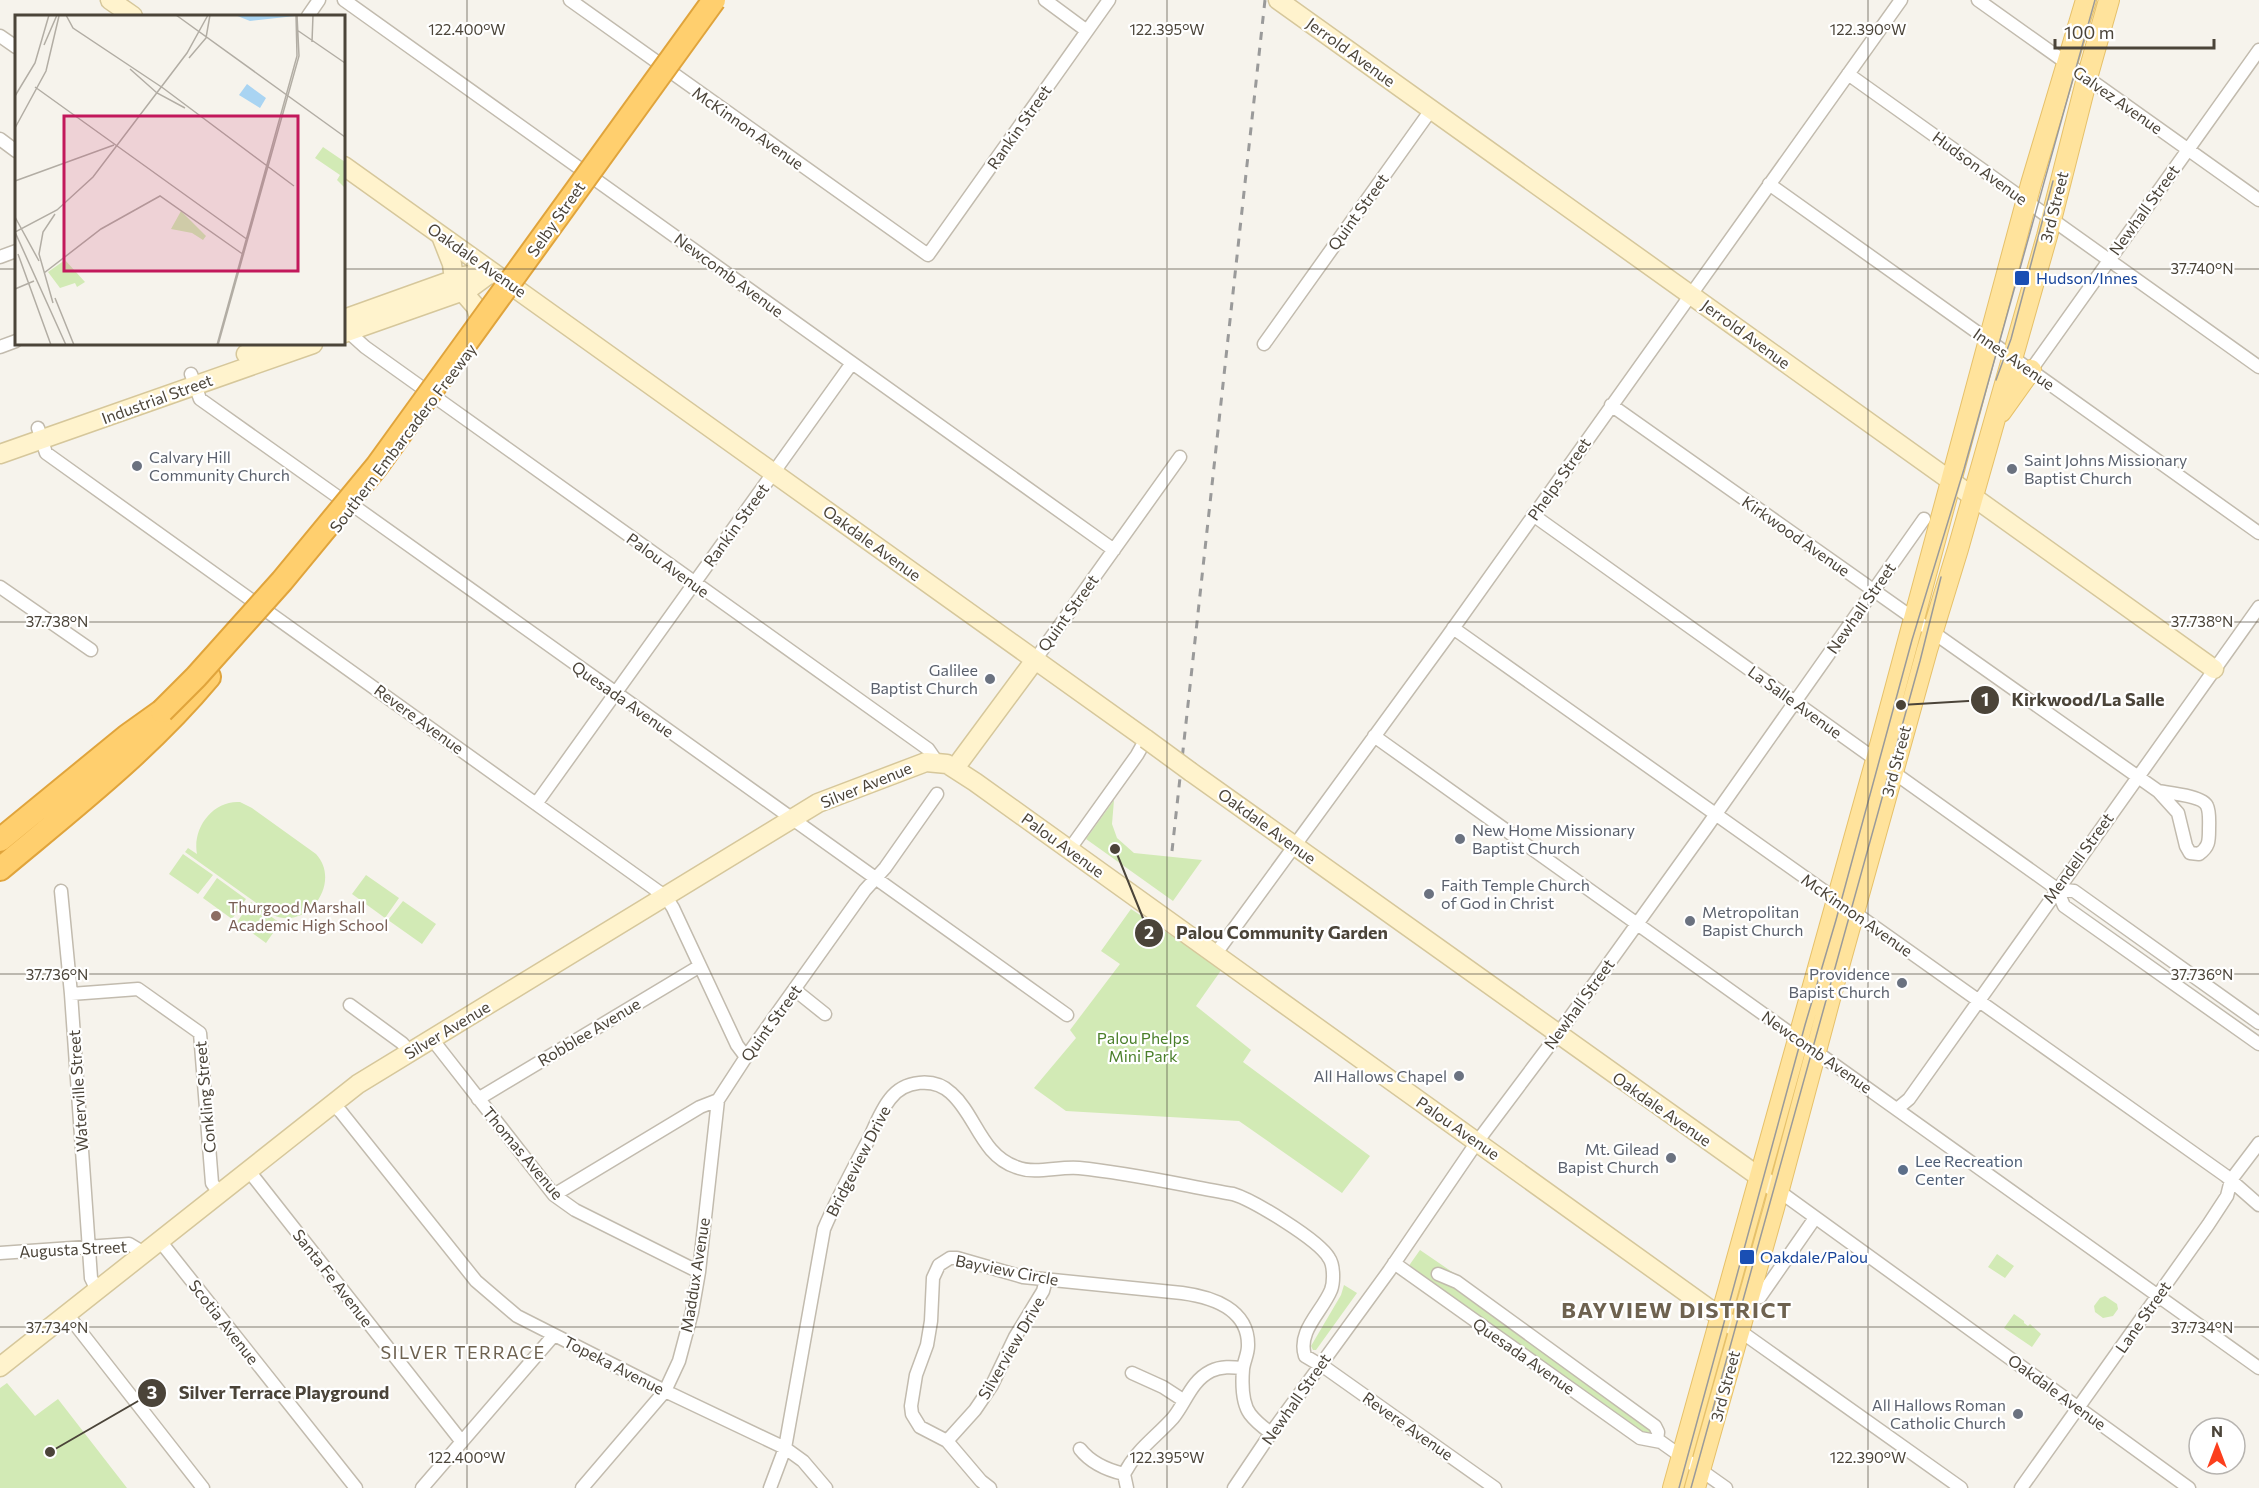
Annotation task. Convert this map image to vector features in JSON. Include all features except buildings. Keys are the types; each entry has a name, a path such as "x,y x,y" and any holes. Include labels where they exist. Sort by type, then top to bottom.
{"highway":[{"name":"Southern Embarcadero Freeway","path":"0,840 127,736 162,711 267,598 377,466 714,0"},
{"name":"Southern Embarcadero Freeway","path":"0,849 118,754 186,690 320,547 383,470 721,0"},
{"path":"0,869 161,731 193,695 257,614"},
{"path":"0,861 136,745 162,711"}],"main road":[{"name":"3rd Street","path":"1673,1488 1876,760 2027,201 2086,0"},
{"name":"3rd Street","path":"1698,1479 1932,632 2052,219 2109,0"},
{"path":"1992,424 2031,370"},
{"path":"1924,519 1946,500"}],"street":[{"path":"110,0 132,15"},
{"path":"309,15 320,0"},
{"name":"Newcomb Avenue","path":"344,0 1114,550"},
{"name":"McKinnon Avenue","path":"570,0 928,255"},
{"name":"Selby Street","path":"257,614 351,504 432,395 714,0"},
{"path":"1045,0 1087,31"},
{"name":"Rankin Street","path":"928,255 1109,0"},
{"name":"Jerrold Avenue","path":"1278,0 2214,669"},
{"name":"Phelps Street","path":"1214,956 1452,628 1900,0"},
{"name":"Galvez Avenue","path":"1978,0 2259,200"},
{"path":"0,36 15,46"},
{"name":"Newhall Street","path":"2031,370 2259,50"},
{"name":"Hudson Avenue","path":"1848,74 2259,367"},
{"name":"Quint Street","path":"1264,344 1431,110"},
{"path":"0,139 15,150"},
{"name":"Oakdale Avenue","path":"345,167 1779,1191 2189,1488"},
{"name":"Innes Avenue","path":"1769,184 2259,533"},
{"path":"440,234 458,285 476,307 481,326"},
{"path":"0,257 15,251"},
{"path":"345,328 458,285 464,276 492,272"},
{"name":"Palou Avenue","path":"345,329 365,347 694,584 928,748 937,762 955,768 1214,956 1961,1488"},
{"path":"0,347 15,341"},
{"name":"Industrial Street","path":"193,380 273,345"},
{"name":"Industrial Street","path":"0,454 40,434 193,380 310,345"},
{"name":"Rankin Street","path":"536,804 852,363"},
{"name":"Quesada Avenue","path":"193,380 200,399 332,494 351,504 1067,1015"},
{"name":"Kirkwood Avenue","path":"1611,405 2158,791 2178,813 2186,846 2190,853 2199,854 2206,849 2209,842 2209,808 2205,802 2158,791"},
{"name":"Revere Avenue","path":"40,434 46,453 257,614 536,804 666,897 737,1045 746,1057"},
{"name":"Industrial Street","path":"0,442 40,434"},
{"name":"Quint Street","path":"955,768 1180,458"},
{"name":"La Salle Avenue","path":"1533,515 2057,889 2074,891 2259,1021"},
{"name":"Newhall Street","path":"1234,1488 1271,1433 1395,1263 1477,1142 1558,1034 1716,814 1924,519"},
{"path":"0,587 91,650"},
{"name":"Mendell Street","path":"1897,1109 1909,1099 1977,1000 2259,607"},
{"name":"McKinnon Avenue","path":"1452,628 2231,1180 2259,1204"},
{"name":"Newcomb Avenue","path":"1374,736 2259,1368"},
{"path":"1070,850 1146,739"},
{"name":"Silver Avenue","path":"0,1367 357,1084 818,803 918,765 937,762"},
{"name":"Quint Street","path":"718,1100 866,889 937,794"},
{"name":"La Salle Avenue","path":"2057,889 2064,906 2259,1044"},
{"name":"Waterville Street","path":"61,891 71,994 91,1278 97,1290"},
{"name":"Robblee Avenue","path":"478,1099 699,966"},
{"name":"Conkling Street","path":"71,994 138,989 200,1033 212,1183 220,1194"},
{"path":"795,990 825,1014"},
{"path":"350,1005 402,1042 410,1052"},
{"path":"2248,1036 2259,1021"},
{"name":"Thomas Avenue","path":"432,1039 554,1195 574,1210 699,1272"},
{"name":"Bridgeview Drive","path":"770,1488 785,1448 824,1229 836,1199 890,1098 910,1084 925,1082 950,1092 989,1148 1008,1164 1016,1167 1038,1170 1082,1168 1233,1194 1247,1198 1264,1208 1318,1246 1330,1258 1333,1273 1331,1288 1305,1334 1301,1346 1305,1356 1311,1362 1321,1365"},
{"path":"554,1195 699,1107 718,1100"},
{"name":"Maddux Avenue","path":"582,1488 665,1391 679,1361 692,1312 699,1272 718,1100"},
{"name":"Topeka Avenue","path":"331,1103 341,1112 476,1281 517,1316 665,1391 785,1448 803,1461 826,1488"},
{"name":"Lane Street","path":"2021,1488 2227,1196 2231,1180 2259,1143"},
{"name":"Santa Fe Avenue","path":"249,1171 462,1442"},
{"path":"1760,1297 1815,1218"},
{"name":"Scotia Avenue","path":"160,1241 356,1488"},
{"name":"Augusta Street","path":"0,1253 129,1244 144,1253"},
{"name":"Bayview Circle","path":"990,1488 981,1481 947,1441 920,1427 912,1414 911,1406 916,1375 927,1345 931,1322 935,1271 944,1261 957,1258 1002,1272 1046,1280 1201,1295 1217,1301 1233,1312 1245,1328 1248,1346 1243,1368 1246,1405 1250,1414 1271,1433"},
{"name":"Quesada Avenue","path":"1395,1263 1640,1438 1657,1441 1682,1457 1698,1479 1726,1488"},
{"name":"Quesada Avenue","path":"1438,1274 1456,1282 1655,1426 1658,1432 1657,1441"},
{"name":"Silverview Drive","path":"947,1441 975,1410 992,1385 1015,1337 1043,1291 1046,1280"},
{"path":"67,1314 203,1488"},
{"path":"422,1488 554,1335"},
{"name":"Revere Avenue","path":"1321,1365 1495,1488"},
{"path":"1127,1488 1124,1474 1131,1460 1146,1442 1174,1416 1194,1386 1211,1371 1220,1367 1243,1368"},
{"path":"1132,1373 1155,1382 1183,1400"},
{"path":"1080,1449 1100,1466 1124,1474"}],"green space":[{"path":"1114,800 1112,824 1117,838 1134,853 1202,860 1173,901 1086,839"},
{"path":"240,802 252,808 316,854 323,865 325,878 323,890 309,910 298,916 286,918 273,915 185,852 188,848 197,854 196,844 201,826 213,811 230,803"},
{"path":"183,854 213,875 198,894 169,874"},
{"path":"366,875 399,898 385,918 352,894"},
{"path":"217,878 246,899 232,919 203,898"},
{"path":"403,901 436,924 422,944 388,920"},
{"path":"251,902 280,923 266,943 237,922"},
{"name":"Palou Phelps Mini Park","path":"1131,909 1222,969 1196,1006 1251,1050 1243,1062 1370,1156 1342,1193 1239,1121 1066,1111 1034,1088 1076,1038 1070,1030 1120,964 1101,951"},
{"path":"1420,1250 1461,1278 1454,1288 1651,1428 1652,1435 1648,1437 1408,1267"},
{"path":"1997,1254 2014,1266 2005,1278 1988,1267"},
{"path":"1344,1285 1357,1293 1316,1350 1313,1350 1311,1346 1341,1295"},
{"path":"2105,1296 2117,1304 2118,1309 2113,1316 2103,1318 2095,1312 2094,1306 2100,1298"},
{"path":"2014,1314 2041,1334 2032,1347 2004,1328"},
{"path":"7,1383 35,1416 58,1399 127,1488 0,1488 0,1388"}],"tram line":[{"path":"1679,1488 1912,640 1964,469 2095,0"},
{"path":"1996,380 2011,339 2053,181"},
{"path":"1691,1488 1920,661 1941,577"}],"railway":[{"path":"1172,851 1265,0"}],"place":[{"name":"Hudson/Innes","path":"2022,278"},
{"name":"Calvary Hill Community Church","path":"137,466"},
{"name":"Saint Johns Missionary Baptist Church","path":"2012,469"},
{"name":"Galilee Baptist Church","path":"990,679"},
{"name":"Kirkwood/La Salle","path":"1901,705"},
{"name":"New Home Missionary Baptist Church","path":"1460,839"},
{"name":"Palou Community Garden","path":"1115,849"},
{"name":"Faith Temple Church of God in Christ","path":"1429,894"},
{"name":"Thurgood Marshall Academic High School","path":"216,916"},
{"name":"Metropolitan Bapist Church","path":"1690,921"},
{"name":"Providence Bapist Church","path":"1902,983"},
{"name":"All Hallows Chapel","path":"1459,1076"},
{"name":"Mt. Gilead Bapist Church","path":"1671,1158"},
{"name":"Lee Recreation Center","path":"1903,1170"},
{"name":"Oakdale/Palou","path":"1747,1257"},
{"name":"All Hallows Roman Catholic Church","path":"2018,1414"},
{"name":"Silver Terrace Playground","path":"50,1452"}],"district":[{"name":"BAYVIEW DISTRICT","path":"1677,1310"},
{"name":"SILVER TERRACE","path":"463,1353"}]}
